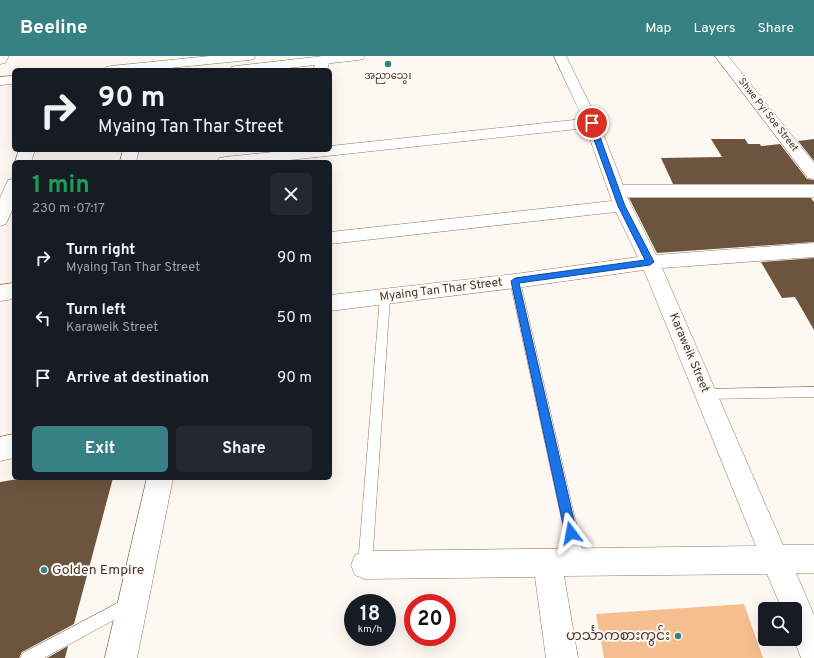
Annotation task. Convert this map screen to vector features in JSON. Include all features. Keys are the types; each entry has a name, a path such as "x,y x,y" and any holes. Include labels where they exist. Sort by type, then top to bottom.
{"street":[{"path":"0,60 3,56"},
{"path":"147,68 249,56"},
{"path":"270,68 321,65 358,56"},
{"name":"Karaweik Street","path":"560,56 592,123 620,199 650,262 777,560 814,651"},
{"name":"Shwe Pyi Soe Street","path":"721,56 814,174"},
{"path":"0,82 12,80"},
{"path":"332,151 592,123"},
{"path":"246,160 326,152"},
{"path":"0,220 12,189"},
{"path":"332,238 620,199 814,191"},
{"name":"Myaing Tan Thar Street","path":"332,303 515,281 650,262 814,250"},
{"path":"0,293 12,291"},
{"path":"121,658 160,480"},
{"path":"365,565 814,559"},
{"path":"547,562 562,658"}],"lane":[{"path":"515,281 578,562"},
{"path":"365,565 385,296"},
{"path":"706,394 814,392"},
{"path":"28,658 133,602"}],"shaded area":[{"name":"ဟင်္သာကစားကွင်း","path":"744,604 763,658 604,658 596,614"}],"building":[{"path":"711,139 745,139 748,144 760,144 761,146 780,144 807,179 814,180 814,184 673,184 661,158 722,157"},
{"path":"814,139 814,161 798,141"},
{"path":"629,198 811,198 814,202 814,242 657,253"},
{"path":"814,258 814,330 795,297 782,298 761,262"},
{"name":"Golden Empire","path":"12,480 112,480 74,624 22,652 19,658 0,658 0,482"},
{"path":"68,646 65,658 47,658"}],"place":[{"name":"အညာသွေး","path":"388,64"},
{"name":"Golden Empire","path":"44,570"},
{"name":"ဟင်္သာကစားကွင်း","path":"678,636"}],"route":[{"path":"571,533 515,281 650,262 622,206 618,191 592,123"}]}
